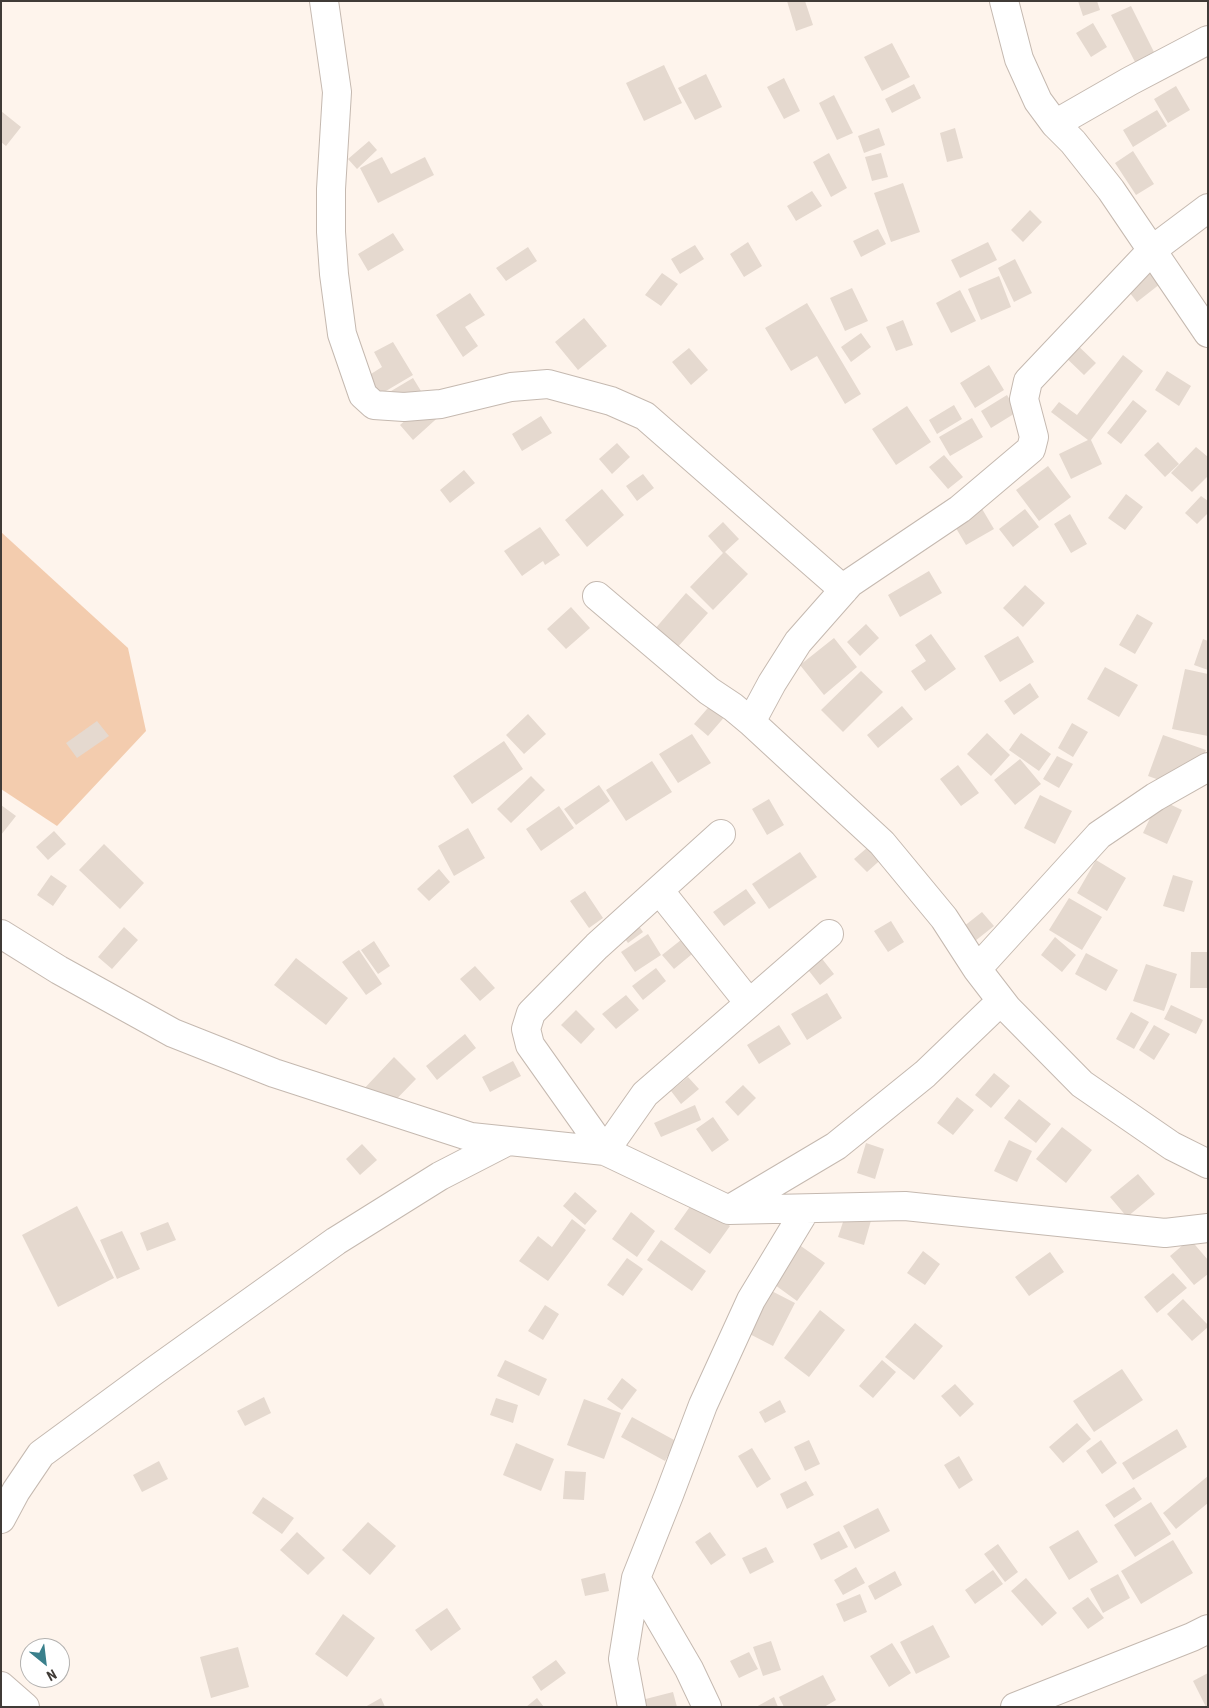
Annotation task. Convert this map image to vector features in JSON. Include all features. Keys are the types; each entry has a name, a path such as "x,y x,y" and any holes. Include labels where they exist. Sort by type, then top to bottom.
{"street":[{"path":"324,1 338,92 331,232 334,274 342,334 363,395 374,405 404,407 441,404 511,387 548,384 611,401 645,416 844,590"},
{"path":"1004,1 1019,59 1038,101 1111,190 1208,333"},
{"path":"1055,124 1130,81 1208,40"},
{"path":"751,722 772,683 798,642 850,583 960,509 1031,449 1034,437 1024,399 1028,381 1152,250 1208,208"},
{"path":"596,596 704,687 751,722 882,843 944,918 977,969 1001,1001 1082,1084 1172,1146 1208,1164"},
{"path":"977,969 1100,835 1155,796 1208,766"},
{"path":"605,1151 530,1045 526,1030 531,1013 597,946 720,834"},
{"path":"659,890 749,1002"},
{"path":"1,934 59,970 182,1037 274,1073 471,1137 605,1151 729,1210 905,1206 1165,1233 1208,1228"},
{"path":"605,1151 645,1094 829,934"},
{"path":"729,1210 836,1146 925,1074 1001,1001"},
{"path":"1,1519 16,1491 42,1454 154,1371 336,1241 440,1176 508,1141"},
{"path":"632,1707 622,1659 636,1578 703,1405 727,1352 751,1300 806,1209"},
{"path":"636,1578 688,1669 706,1707"},
{"path":"1015,1707 1208,1629"},
{"path":"1,1686 24,1707"}],"shaded area":[{"path":"1,532 128,648 146,731 57,826 1,789"}],"building":[{"path":"787,1 805,1 813,25 796,31"},
{"path":"1078,1 1097,1 1100,10 1083,16"},
{"path":"1131,6 1154,52 1135,62 1111,15"},
{"path":"1093,23 1107,47 1091,57 1076,33"},
{"path":"892,43 910,77 882,91 864,57"},
{"path":"664,65 682,103 644,121 626,83"},
{"path":"706,74 722,107 695,120 678,88"},
{"path":"784,78 800,111 784,119 767,87"},
{"path":"914,84 921,98 892,113 885,99"},
{"path":"1176,86 1190,110 1168,123 1154,99"},
{"path":"834,95 853,133 837,140 819,103"},
{"path":"1157,110 1167,126 1133,147 1123,130"},
{"path":"1,111 21,127 6,146 1,142"},
{"path":"879,128 885,145 864,153 858,136"},
{"path":"955,128 963,158 947,162 940,133"},
{"path":"369,141 377,150 357,169 348,159"},
{"path":"1133,151 1154,184 1136,195 1115,163"},
{"path":"829,153 847,188 831,197 813,162"},
{"path":"881,153 888,177 872,181 865,157"},
{"path":"382,157 391,174 425,157 434,175 378,203 360,168"},
{"path":"903,183 920,232 891,242 874,193"},
{"path":"812,191 822,206 796,221 787,206"},
{"path":"1030,210 1042,222 1023,242 1011,230"},
{"path":"878,229 886,244 861,257 853,241"},
{"path":"393,233 404,250 368,271 358,254"},
{"path":"748,242 762,266 744,277 730,254"},
{"path":"988,242 997,260 960,278 951,260"},
{"path":"695,245 704,259 680,274 671,259"},
{"path":"528,247 537,261 506,281 496,268"},
{"path":"1015,259 1032,293 1014,302 998,268"},
{"path":"1145,265 1160,284 1137,302 1122,283"},
{"path":"662,273 678,284 661,306 645,295"},
{"path":"999,276 1011,307 981,320 968,289"},
{"path":"852,288 868,321 845,331 830,298"},
{"path":"960,290 976,321 951,333 936,303"},
{"path":"470,293 485,315 465,327 478,346 463,357 436,315"},
{"path":"807,303 861,394 845,404 817,356 791,371 765,328"},
{"path":"584,318 607,346 578,370 555,342"},
{"path":"903,320 913,345 896,351 886,327"},
{"path":"861,333 871,347 851,362 841,347"},
{"path":"1071,339 1096,363 1084,375 1059,351"},
{"path":"393,342 413,375 374,398 363,379 382,367 374,352"},
{"path":"689,348 708,370 691,385 672,362"},
{"path":"1123,355 1143,371 1091,440 1102,464 1071,479 1059,454 1088,440 1051,412 1059,402 1077,415"},
{"path":"989,365 1004,390 975,408 960,383"},
{"path":"1167,371 1191,386 1179,406 1155,390"},
{"path":"413,378 424,396 376,400"},
{"path":"1007,395 1017,412 991,428 981,411"},
{"path":"431,398 444,412 413,440 400,425"},
{"path":"1133,400 1147,411 1121,444 1107,433"},
{"path":"954,405 962,419 937,434 929,420"},
{"path":"907,406 931,442 896,465 872,429"},
{"path":"541,416 552,433 522,451 512,434"},
{"path":"972,418 983,437 950,456 939,437"},
{"path":"1158,442 1179,464 1165,477 1144,455"},
{"path":"617,443 630,457 612,474 599,459"},
{"path":"1196,447 1208,457 1208,476 1192,492 1171,473"},
{"path":"944,455 963,477 948,489 929,467"},
{"path":"1048,466 1071,497 1039,521 1016,490"},
{"path":"464,470 475,483 450,503 440,490"},
{"path":"643,474 654,488 637,501 626,486"},
{"path":"602,489 624,515 587,547 565,520"},
{"path":"1126,494 1143,507 1125,530 1108,518"},
{"path":"1201,496 1208,501 1208,513 1197,524 1185,513"},
{"path":"975,497 994,529 966,545 947,513"},
{"path":"1025,509 1039,527 1013,547 999,529"},
{"path":"1070,514 1087,544 1071,553 1054,524"},
{"path":"723,522 739,539 725,552 748,574 713,610 690,587 723,553 708,536"},
{"path":"540,527 560,555 545,565 543,561 522,576 504,551"},
{"path":"929,571 942,593 900,617 888,595"},
{"path":"1025,585 1045,603 1023,627 1003,608"},
{"path":"686,593 708,613 676,649 654,630"},
{"path":"571,607 590,628 566,649 547,629"},
{"path":"1137,614 1153,623 1135,654 1119,645"},
{"path":"866,624 879,638 860,656 847,642"},
{"path":"931,634 956,669 925,691 911,671 926,661 915,645"},
{"path":"1018,636 1034,662 1000,682 984,656"},
{"path":"834,638 857,667 824,695 800,665"},
{"path":"1203,639 1208,641 1208,670 1194,665"},
{"path":"1105,667 1138,685 1119,717 1087,699"},
{"path":"1185,669 1208,674 1208,736 1172,729"},
{"path":"861,671 883,692 843,732 821,710"},
{"path":"1030,683 1039,697 1014,715 1004,701"},
{"path":"713,702 727,714 708,736 694,724"},
{"path":"902,706 913,719 878,748 867,735"},
{"path":"528,714 546,734 524,754 506,735"},
{"path":"97,721 109,736 77,758 66,743"},
{"path":"1072,723 1088,732 1073,757 1058,748"},
{"path":"987,733 1010,755 991,776 967,754"},
{"path":"1021,733 1051,754 1039,771 1009,750"},
{"path":"692,734 711,763 678,783 659,754"},
{"path":"1163,735 1206,750 1191,791 1148,776"},
{"path":"504,741 523,769 472,804 453,776"},
{"path":"1057,756 1073,764 1059,788 1043,779"},
{"path":"1020,759 1041,784 1015,805 994,780"},
{"path":"652,761 672,792 626,821 606,790"},
{"path":"958,765 979,793 961,806 940,779"},
{"path":"531,776 545,790 511,823 497,809"},
{"path":"599,785 610,801 576,825 564,809"},
{"path":"1040,795 1072,811 1055,844 1024,828"},
{"path":"769,799 784,825 767,835 752,809"},
{"path":"1159,799 1182,810 1167,844 1143,833"},
{"path":"1,805 16,816 1,835"},
{"path":"559,806 574,828 541,851 526,829"},
{"path":"468,828 485,858 454,876 438,846"},
{"path":"54,831 66,844 48,860 36,847"},
{"path":"875,841 887,854 867,872 854,859"},
{"path":"104,844 144,883 120,909 79,870"},
{"path":"800,852 817,877 769,909 752,884"},
{"path":"1096,860 1126,878 1107,911 1077,893"},
{"path":"439,869 450,882 429,901 417,889"},
{"path":"51,875 67,886 53,906 37,895"},
{"path":"1173,875 1193,881 1184,912 1163,906"},
{"path":"746,889 756,903 724,926 713,912"},
{"path":"585,891 603,918 589,928 570,901"},
{"path":"1069,898 1102,917 1082,950 1049,930"},
{"path":"982,912 994,926 975,941 963,927"},
{"path":"632,916 643,932 628,943 616,927"},
{"path":"891,921 904,942 888,952 874,931"},
{"path":"124,927 138,940 112,969 98,957"},
{"path":"648,934 661,955 635,972 621,952"},
{"path":"686,936 697,950 674,969 662,955"},
{"path":"1055,937 1076,955 1062,972 1041,955"},
{"path":"374,941 390,966 378,974 361,950"},
{"path":"359,950 382,984 366,995 342,962"},
{"path":"816,951 834,974 820,985 802,962"},
{"path":"1191,952 1208,952 1208,988 1190,988"},
{"path":"1086,953 1118,970 1106,991 1075,974"},
{"path":"296,958 348,998 326,1025 274,985"},
{"path":"1146,964 1177,974 1164,1011 1133,1001"},
{"path":"475,966 495,988 480,1001 460,979"},
{"path":"656,968 666,981 643,1000 632,986"},
{"path":"827,993 842,1018 807,1040 791,1014"},
{"path":"626,995 639,1010 616,1029 602,1014"},
{"path":"1171,1005 1203,1020 1196,1034 1164,1019"},
{"path":"576,1010 595,1029 581,1044 561,1025"},
{"path":"1131,1012 1149,1022 1134,1049 1116,1039"},
{"path":"779,1025 791,1044 759,1064 747,1045"},
{"path":"1154,1025 1170,1034 1154,1060 1139,1050"},
{"path":"465,1034 476,1048 437,1080 426,1066"},
{"path":"394,1057 416,1079 382,1114 360,1093"},
{"path":"513,1061 521,1076 490,1092 482,1077"},
{"path":"994,1073 1010,1086 991,1108 975,1095"},
{"path":"688,1077 699,1089 681,1104 671,1091"},
{"path":"743,1085 756,1098 738,1116 725,1102"},
{"path":"957,1097 974,1110 953,1135 937,1123"},
{"path":"1019,1099 1051,1124 1036,1143 1004,1118"},
{"path":"695,1105 701,1120 661,1137 654,1123"},
{"path":"713,1117 729,1140 712,1152 696,1129"},
{"path":"1062,1127 1092,1150 1066,1183 1036,1159"},
{"path":"1009,1140 1032,1151 1017,1182 994,1171"},
{"path":"866,1143 884,1149 875,1179 857,1173"},
{"path":"362,1144 377,1160 360,1175 346,1159"},
{"path":"1138,1174 1155,1194 1127,1217 1110,1197"},
{"path":"575,1192 597,1211 585,1225 563,1206"},
{"path":"694,1201 730,1226 710,1254 674,1229"},
{"path":"77,1206 114,1278 58,1307 22,1235"},
{"path":"847,1210 872,1217 864,1245 838,1237"},
{"path":"631,1212 655,1231 637,1257 612,1239"},
{"path":"572,1219 586,1230 548,1281 519,1261 538,1236 552,1247"},
{"path":"168,1222 176,1240 147,1251 140,1233"},
{"path":"122,1231 140,1269 117,1279 100,1240"},
{"path":"788,1237 825,1263 797,1301 760,1274"},
{"path":"1190,1239 1208,1260 1208,1274 1194,1285 1170,1256"},
{"path":"661,1240 706,1271 692,1291 647,1260"},
{"path":"923,1251 940,1264 925,1285 907,1273"},
{"path":"1050,1252 1064,1272 1029,1296 1015,1277"},
{"path":"627,1258 643,1269 623,1296 607,1285"},
{"path":"1173,1273 1187,1288 1157,1313 1144,1297"},
{"path":"756,1283 795,1303 773,1346 734,1326"},
{"path":"1183,1299 1208,1325 1192,1341 1167,1314"},
{"path":"545,1305 559,1314 543,1340 528,1331"},
{"path":"820,1310 845,1330 809,1377 784,1358"},
{"path":"915,1323 943,1346 914,1380 885,1357"},
{"path":"505,1360 547,1379 539,1396 497,1376"},
{"path":"882,1360 896,1372 873,1398 859,1386"},
{"path":"1122,1369 1143,1400 1094,1432 1073,1401"},
{"path":"622,1378 637,1390 622,1410 607,1399"},
{"path":"955,1384 974,1404 960,1417 941,1396"},
{"path":"264,1397 271,1413 245,1426 237,1411"},
{"path":"496,1398 518,1405 513,1423 490,1415"},
{"path":"584,1399 621,1413 604,1459 567,1445"},
{"path":"780,1400 786,1412 765,1423 759,1412"},
{"path":"632,1417 676,1441 665,1461 621,1437"},
{"path":"1077,1423 1091,1439 1063,1463 1049,1447"},
{"path":"1177,1429 1187,1447 1133,1480 1122,1463"},
{"path":"809,1440 820,1464 805,1471 794,1447"},
{"path":"1101,1440 1117,1463 1102,1474 1086,1451"},
{"path":"516,1443 554,1459 541,1491 503,1475"},
{"path":"752,1448 771,1479 757,1488 738,1456"},
{"path":"959,1456 973,1480 959,1489 944,1465"},
{"path":"159,1461 168,1479 142,1492 133,1475"},
{"path":"565,1471 586,1472 584,1500 563,1499"},
{"path":"1208,1476 1208,1503 1176,1529 1163,1513"},
{"path":"806,1481 814,1495 787,1509 780,1494"},
{"path":"1134,1487 1142,1499 1114,1518 1105,1505"},
{"path":"263,1497 294,1518 282,1534 252,1513"},
{"path":"1151,1502 1171,1534 1135,1557 1114,1525"},
{"path":"878,1508 890,1531 855,1549 843,1526"},
{"path":"368,1522 396,1546 370,1575 342,1550"},
{"path":"1078,1530 1098,1562 1069,1580 1049,1547"},
{"path":"839,1531 848,1547 821,1560 813,1544"},
{"path":"297,1532 325,1558 308,1575 280,1550"},
{"path":"710,1532 726,1555 711,1565 695,1542"},
{"path":"1173,1540 1193,1573 1141,1604 1121,1571"},
{"path":"998,1544 1018,1572 1005,1582 984,1554"},
{"path":"766,1547 774,1562 750,1574 742,1558"},
{"path":"856,1567 865,1583 843,1595 834,1580"},
{"path":"993,1570 1003,1584 975,1604 965,1590"},
{"path":"895,1571 902,1585 875,1600 868,1586"},
{"path":"605,1573 609,1591 585,1596 581,1579"},
{"path":"1118,1574 1130,1598 1103,1613 1090,1589"},
{"path":"1026,1578 1057,1613 1042,1626 1011,1591"},
{"path":"860,1594 867,1612 844,1622 836,1604"},
{"path":"1088,1597 1104,1618 1088,1629 1072,1608"},
{"path":"447,1608 461,1629 431,1651 415,1630"},
{"path":"343,1614 375,1638 347,1677 315,1654"},
{"path":"933,1625 950,1657 916,1674 900,1642"},
{"path":"771,1641 781,1670 763,1676 753,1647"},
{"path":"892,1643 911,1673 889,1687 870,1656"},
{"path":"238,1647 249,1687 211,1698 200,1657"},
{"path":"749,1652 758,1669 739,1678 730,1661"},
{"path":"556,1660 566,1673 541,1691 532,1677"},
{"path":"1208,1673 1208,1707 1206,1707 1193,1681"},
{"path":"823,1675 836,1700 824,1707 784,1707 779,1697"},
{"path":"673,1692 677,1707 635,1707 634,1702"},
{"path":"774,1697 778,1707 756,1707"},
{"path":"381,1698 385,1707 365,1707"},
{"path":"537,1698 544,1707 526,1707"}]}
